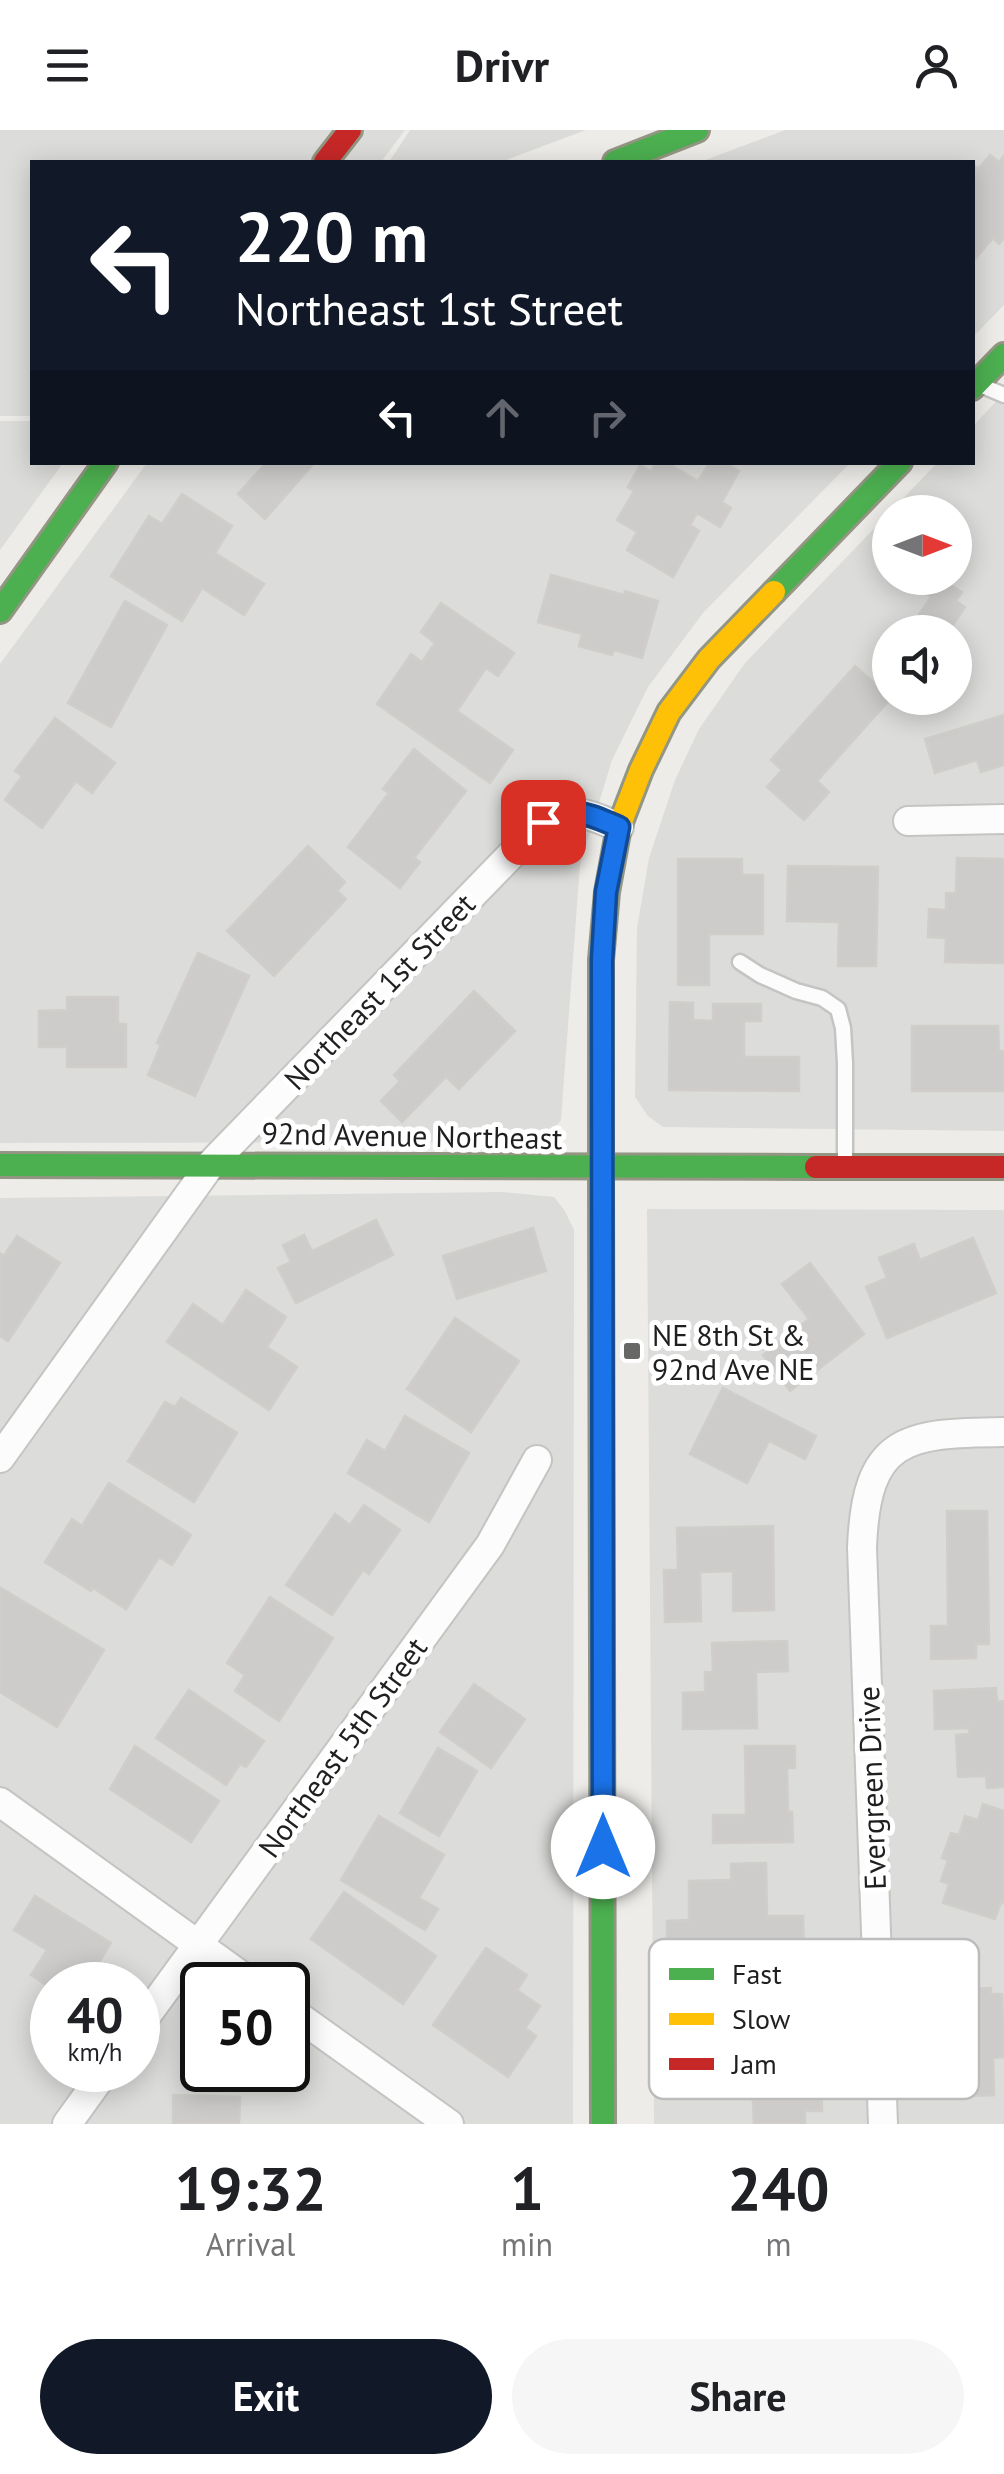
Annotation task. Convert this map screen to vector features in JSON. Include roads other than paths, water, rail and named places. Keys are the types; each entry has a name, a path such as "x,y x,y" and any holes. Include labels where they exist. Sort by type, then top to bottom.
{"main road":[{"path":"327,160 350,130"},
{"path":"619,160 697,130"},
{"path":"975,386 1004,355"},
{"path":"0,611 104,465"},
{"path":"604,2124 602,960 606,892 619,827 669,712 762,603 897,465"},
{"name":"92nd Avenue Northeast","path":"0,1165 1004,1167"}],"street":[{"name":"Northeast 1st Street","path":"0,1458 212,1164 543,822 559,814 579,812 619,827"},
{"path":"908,822 1004,820"},
{"name":"Evergreen Drive","path":"877,1939 862,1548 870,1483 886,1458 912,1440 946,1433 1004,1432"},
{"name":"Northeast 5th Street","path":"160,1996 490,1546 537,1460"},
{"path":"0,1802 222,1962"},
{"path":"310,2025 449,2124"},
{"path":"67,2124 90,2092"},
{"name":"Evergreen Drive","path":"883,2099 884,2124"}],"lane":[{"path":"975,386 1004,395"},
{"path":"740,962 796,991 822,998 838,1010 845,1063 845,1167"}],"place":[{"name":"NE 8th St & 92nd Ave NE","path":"632,1351"}]}
